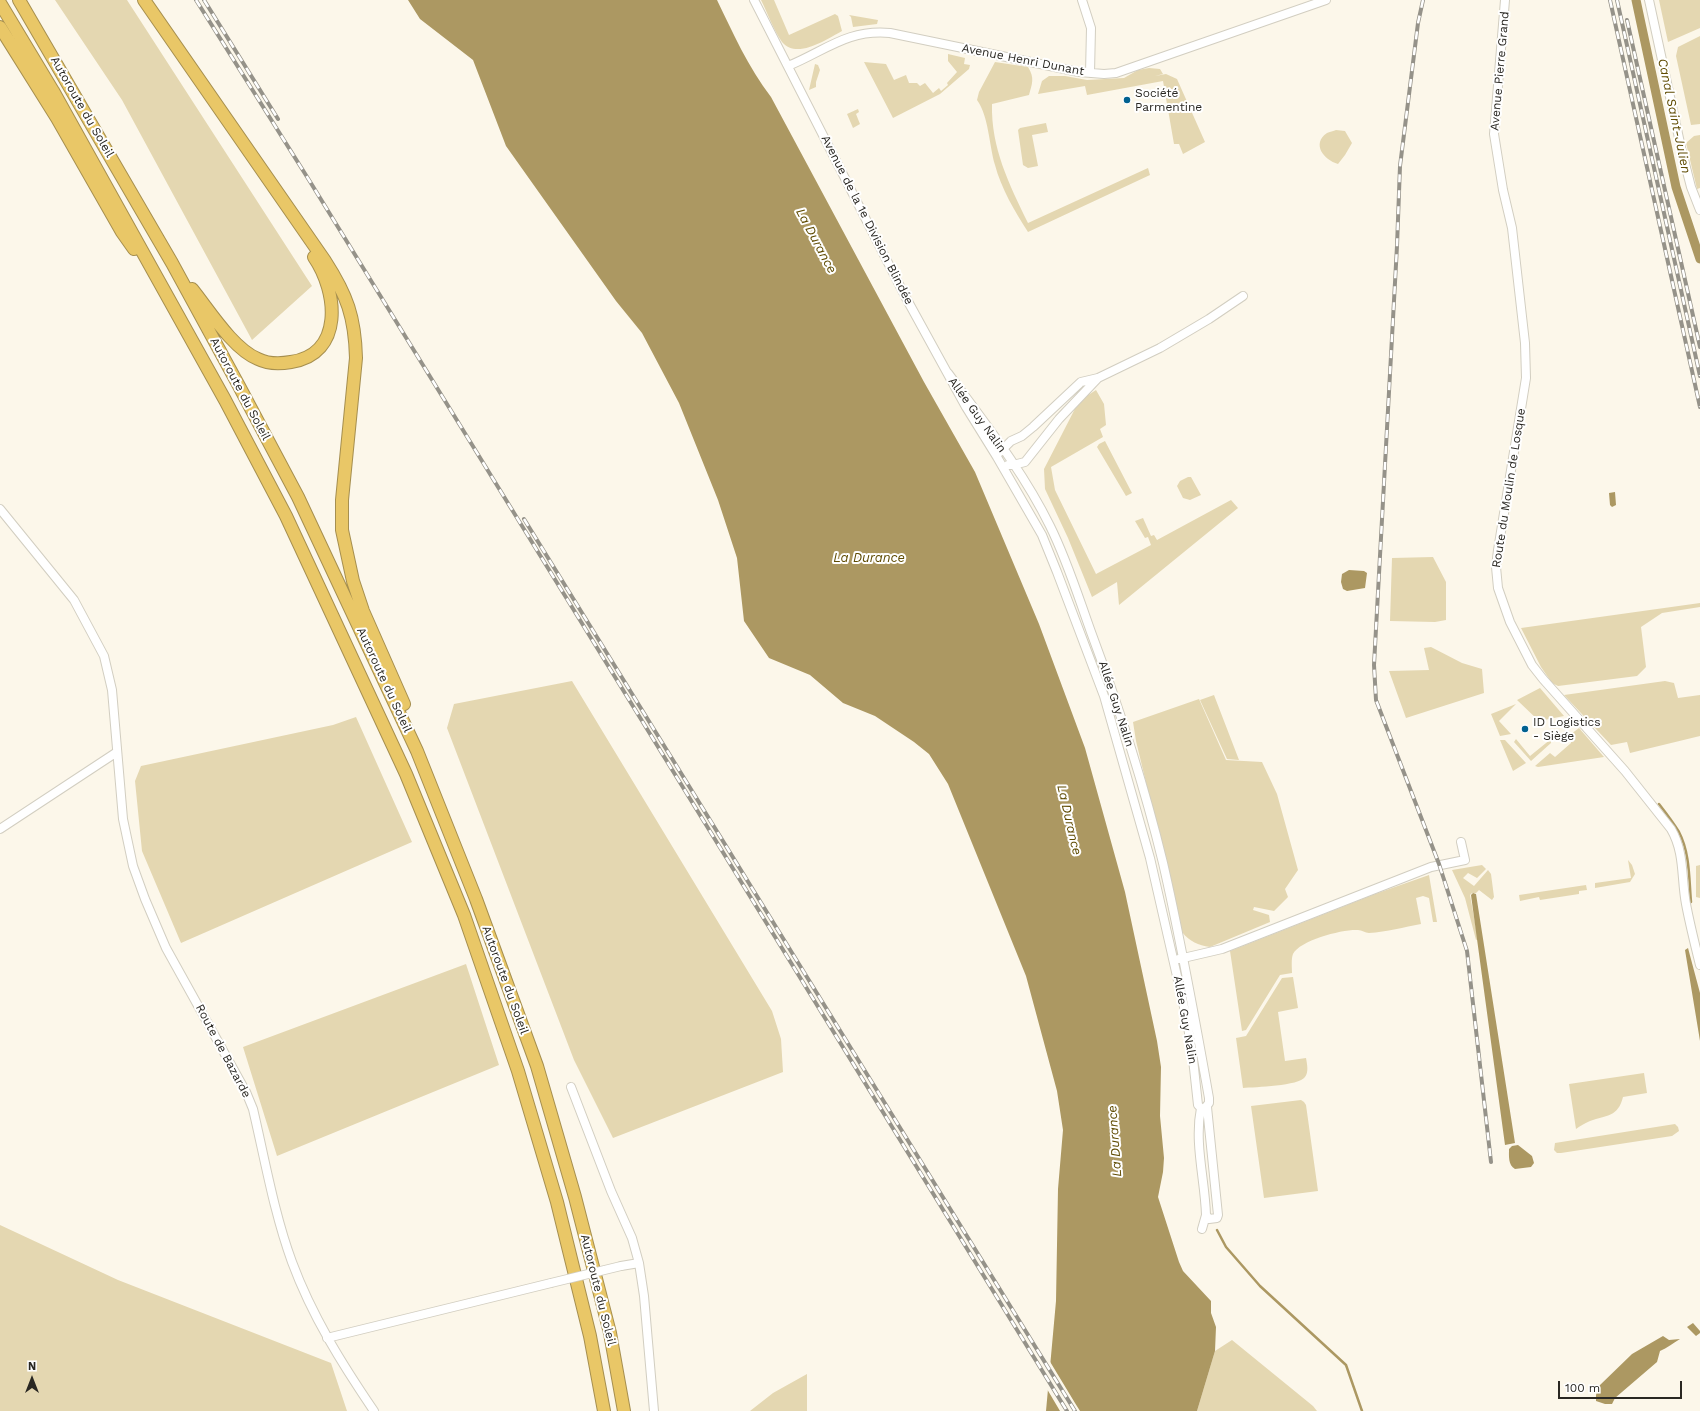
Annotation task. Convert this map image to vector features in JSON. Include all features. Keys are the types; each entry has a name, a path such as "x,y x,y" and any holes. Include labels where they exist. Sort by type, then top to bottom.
{"highway":[{"name":"Autoroute du Soleil","path":"20,0 172,263 298,497 417,751 476,899 537,1066 575,1197 606,1318 624,1411"},
{"path":"136,0 319,264 331,295 333,310 326,339 316,352 299,361 278,364 258,359 236,345 172,263"},
{"path":"144,0 325,261 341,287 352,316 356,337 356,358 342,500 342,530 353,581 363,611 407,711 417,751"},
{"name":"Autoroute du Soleil","path":"0,3 53,91 168,296 290,523 406,774 464,916 518,1071 557,1202 590,1336 604,1411"},
{"path":"0,27 57,118 122,232 168,296"}],"street":[{"name":"Avenue de la 1e Division Blindée","path":"754,0 905,296 948,373"},
{"path":"1082,0 1090,28 1090,73"},
{"name":"Avenue Henri Dunant","path":"788,66 850,36 877,32 890,33 1041,66 1090,73 1116,73 1326,0"},
{"name":"Avenue Pierre Grand","path":"1503,190 1494,134 1505,0"},
{"path":"1649,0 1682,152 1691,187 1700,210"},
{"name":"Route du Moulin de Losque","path":"1503,190 1512,228 1525,343 1526,378 1498,550 1496,567 1498,588 1510,622 1532,665 1625,771 1674,834 1677,840 1682,863 1686,903 1700,965"},
{"path":"1098,378 1059,419 1025,462 1013,465 999,460 1002,448 1011,441 1022,436 1033,427 1081,382 1098,378 1160,348 1209,319 1242,296"},
{"name":"Allée Guy Nalin","path":"948,373 1002,448 1050,525 1108,676 1130,743 1162,861 1184,958 1209,1098 1204,1107 1198,1119 1206,1215 1209,1219 1214,1220 1218,1215 1204,1107"},
{"name":"Allée Guy Nalin","path":"948,373 966,407 999,460 1042,535 1104,696 1150,858 1187,1020 1198,1105 1204,1107"},
{"path":"993,435 1011,441"},
{"path":"1025,462 1025,483"},
{"name":"Route de Bazarde","path":"0,509 74,600 104,656 112,690 116,752 125,834 133,866 145,899 174,963 246,1092 253,1109 281,1229 292,1262 328,1338 374,1411"},
{"path":"0,829 116,752"},
{"path":"1174,960 1222,949 1432,867 1465,860 1461,842"},
{"path":"570,1086 611,1191 632,1238 639,1263 644,1296 654,1411"},
{"path":"1202,1229 1206,1215"},
{"path":"328,1338 621,1266 639,1263"}],"shaded area":[{"path":"55,0 127,0 312,286 252,340 122,100"},
{"path":"761,0 774,0 789,35 835,14 838,16 842,31 820,43 804,49 788,47 779,38"},
{"path":"1659,0 1700,0 1700,28 1668,42"},
{"path":"849,15 878,20 877,24 853,27 851,17"},
{"path":"1700,36 1700,124 1691,125 1676,56 1678,47"},
{"path":"948,54 965,58 964,64 970,65 969,69 940,94 893,118 864,62 886,64 894,80 906,75 909,83 917,83 920,86 925,83 933,93 939,88 941,91 948,85 947,83 957,72 948,61"},
{"path":"995,62 1028,67 1032,74 1029,95 992,104 992,120 1002,165 1028,223 1148,168 1150,175 1028,232 1013,208 1001,182 993,157 984,115 977,100 979,92"},
{"path":"815,64 818,65 820,70 816,87 809,90"},
{"path":"1149,68 1160,69 1163,74 1155,76 1166,74 1177,79 1205,142 1183,154 1179,144 1174,144 1163,81 1087,95 1085,86 1038,94 1042,81 1049,76 1065,76 1087,80 1124,78 1138,70"},
{"path":"858,109 859,112 856,114 860,124 853,128 847,114"},
{"path":"1046,123 1048,132 1032,135 1038,166 1028,168 1023,165 1018,130 1020,128"},
{"path":"1336,130 1345,131 1352,143 1338,164 1328,159 1321,151 1320,147 1322,137 1327,133"},
{"path":"1700,135 1700,188 1697,189 1686,143 1694,136"},
{"path":"1096,390 1104,404 1106,425 1100,429 1103,437 1051,467 1055,490 1096,574 1151,545 1148,537 1145,538 1135,521 1143,518 1151,536 1154,535 1157,540 1231,500 1238,508 1119,605 1117,582 1092,597 1068,538 1045,489 1044,469 1079,401"},
{"path":"1105,441 1132,493 1126,496 1097,447"},
{"path":"1191,477 1201,495 1190,500 1183,498 1177,486 1180,481"},
{"path":"1433,557 1446,582 1446,620 1435,622 1390,621 1392,558"},
{"path":"1700,603 1700,607 1662,613 1641,627 1646,667 1637,676 1558,686 1552,683 1541,667 1521,628"},
{"path":"1431,647 1462,663 1482,669 1484,693 1406,718 1389,671 1429,670 1424,648"},
{"path":"572,681 772,1011 781,1039 783,1072 613,1138 574,1060 447,728 454,704"},
{"path":"1665,681 1674,683 1678,698 1700,695 1700,736 1630,753 1627,742 1611,745 1564,695"},
{"path":"1540,688 1564,716 1539,721 1517,700"},
{"path":"1214,695 1239,760 1227,759 1200,700"},
{"path":"1199,699 1226,760 1262,762 1277,794 1298,870 1285,889 1288,897 1274,911 1254,907 1253,910 1269,915 1270,922 1210,947 1194,942 1182,932 1136,741 1133,722"},
{"path":"1516,704 1499,721 1511,734 1500,736 1491,714"},
{"path":"356,717 412,842 181,943 142,851 135,781 141,766 333,725"},
{"path":"1579,728 1604,757 1538,767 1535,766 1550,753 1555,757 1571,743 1571,734"},
{"path":"1516,739 1530,756 1551,739 1551,743 1531,761 1514,742"},
{"path":"1500,740 1505,740 1526,763 1513,771"},
{"path":"1628,860 1632,865 1635,874 1630,882 1595,888 1595,883 1631,878"},
{"path":"1482,865 1486,869 1477,878 1468,873 1463,878 1474,886 1488,870 1491,874 1494,897 1492,900 1479,890 1470,895 1478,939 1476,940 1465,898 1452,870"},
{"path":"1700,865 1700,898 1696,897 1696,866"},
{"path":"1429,875 1437,922 1433,922 1429,898 1423,896 1416,898 1421,924 1389,931 1368,933 1361,930 1342,931 1322,936 1304,944 1293,954 1292,973 1280,975 1246,1030 1242,1031 1230,951 1375,894"},
{"path":"1586,885 1587,890 1579,891 1579,894 1540,900 1539,897 1520,901 1519,895"},
{"path":"466,964 499,1065 277,1156 243,1047"},
{"path":"1293,977 1298,1008 1278,1012 1285,1061 1306,1058 1307,1073 1301,1080 1286,1084 1243,1088 1236,1038 1246,1036 1282,978"},
{"path":"1644,1073 1647,1093 1623,1097 1621,1104 1615,1112 1588,1122 1576,1129 1569,1084"},
{"path":"1301,1100 1306,1105 1318,1191 1264,1198 1251,1106"},
{"path":"1675,1124 1679,1131 1672,1136 1561,1153 1557,1153 1554,1150 1555,1143"},
{"path":"0,1225 118,1280 331,1363 347,1411 0,1411"},
{"path":"1232,1340 1313,1406 1317,1411 1197,1411 1215,1351"},
{"path":"807,1374 807,1411 750,1411 773,1393"}],"water":[{"name":"La Durance","path":"408,0 717,0 748,62 771,97 924,382 975,472 1039,624 1085,748 1125,892 1157,1041 1161,1067 1160,1116 1164,1158 1158,1197 1183,1271 1211,1301 1211,1313 1216,1327 1215,1351 1197,1411 1046,1411 1056,1301 1058,1189 1063,1130 1057,1091 1026,976 948,784 929,754 914,742 875,716 843,703 810,675 769,658 744,621 737,558 718,500 679,403 642,333 616,301 506,146 473,60 420,19"},
{"path":"1615,492 1616,505 1612,507 1610,505 1609,493"},
{"path":"1349,570 1364,571 1367,573 1365,588 1347,591 1343,589 1341,582 1342,574"},
{"path":"1473,893 1476,894 1515,1143 1505,1145 1471,895"},
{"path":"1688,948 1700,993 1700,1041 1685,950"},
{"path":"1518,1145 1532,1156 1534,1163 1531,1167 1515,1169 1511,1165 1509,1160 1509,1149 1512,1146"},
{"path":"1693,1323 1700,1331 1700,1333 1696,1336 1687,1327"},
{"path":"1663,1336 1669,1340 1680,1339 1660,1351 1657,1362 1615,1398 1612,1404 1605,1404 1596,1401 1599,1386 1632,1354"}],"pier":[{"path":"1049,1360 1080,1411 1060,1411 1047,1389"}],"waterway":[{"name":"Canal Saint-Julien","path":"1636,0 1676,187 1700,259"},
{"path":"1659,804 1677,828 1683,840 1687,857 1691,902"},
{"path":"1217,1230 1226,1247 1260,1286 1346,1365 1362,1411"}],"railway":[{"path":"196,0 309,180 1067,1411"},
{"path":"204,0 278,119"},
{"path":"1423,0 1418,23 1400,166 1374,665 1376,700 1439,864 1467,951 1491,1162"},
{"path":"1610,0 1700,407"},
{"path":"1617,0 1700,376"},
{"path":"1627,20 1700,347"},
{"path":"524,519 1075,1411"}],"place":[{"name":"Société Parmentine","path":"1127,100"},
{"name":"ID Logistics - Siège","path":"1525,729"}]}
